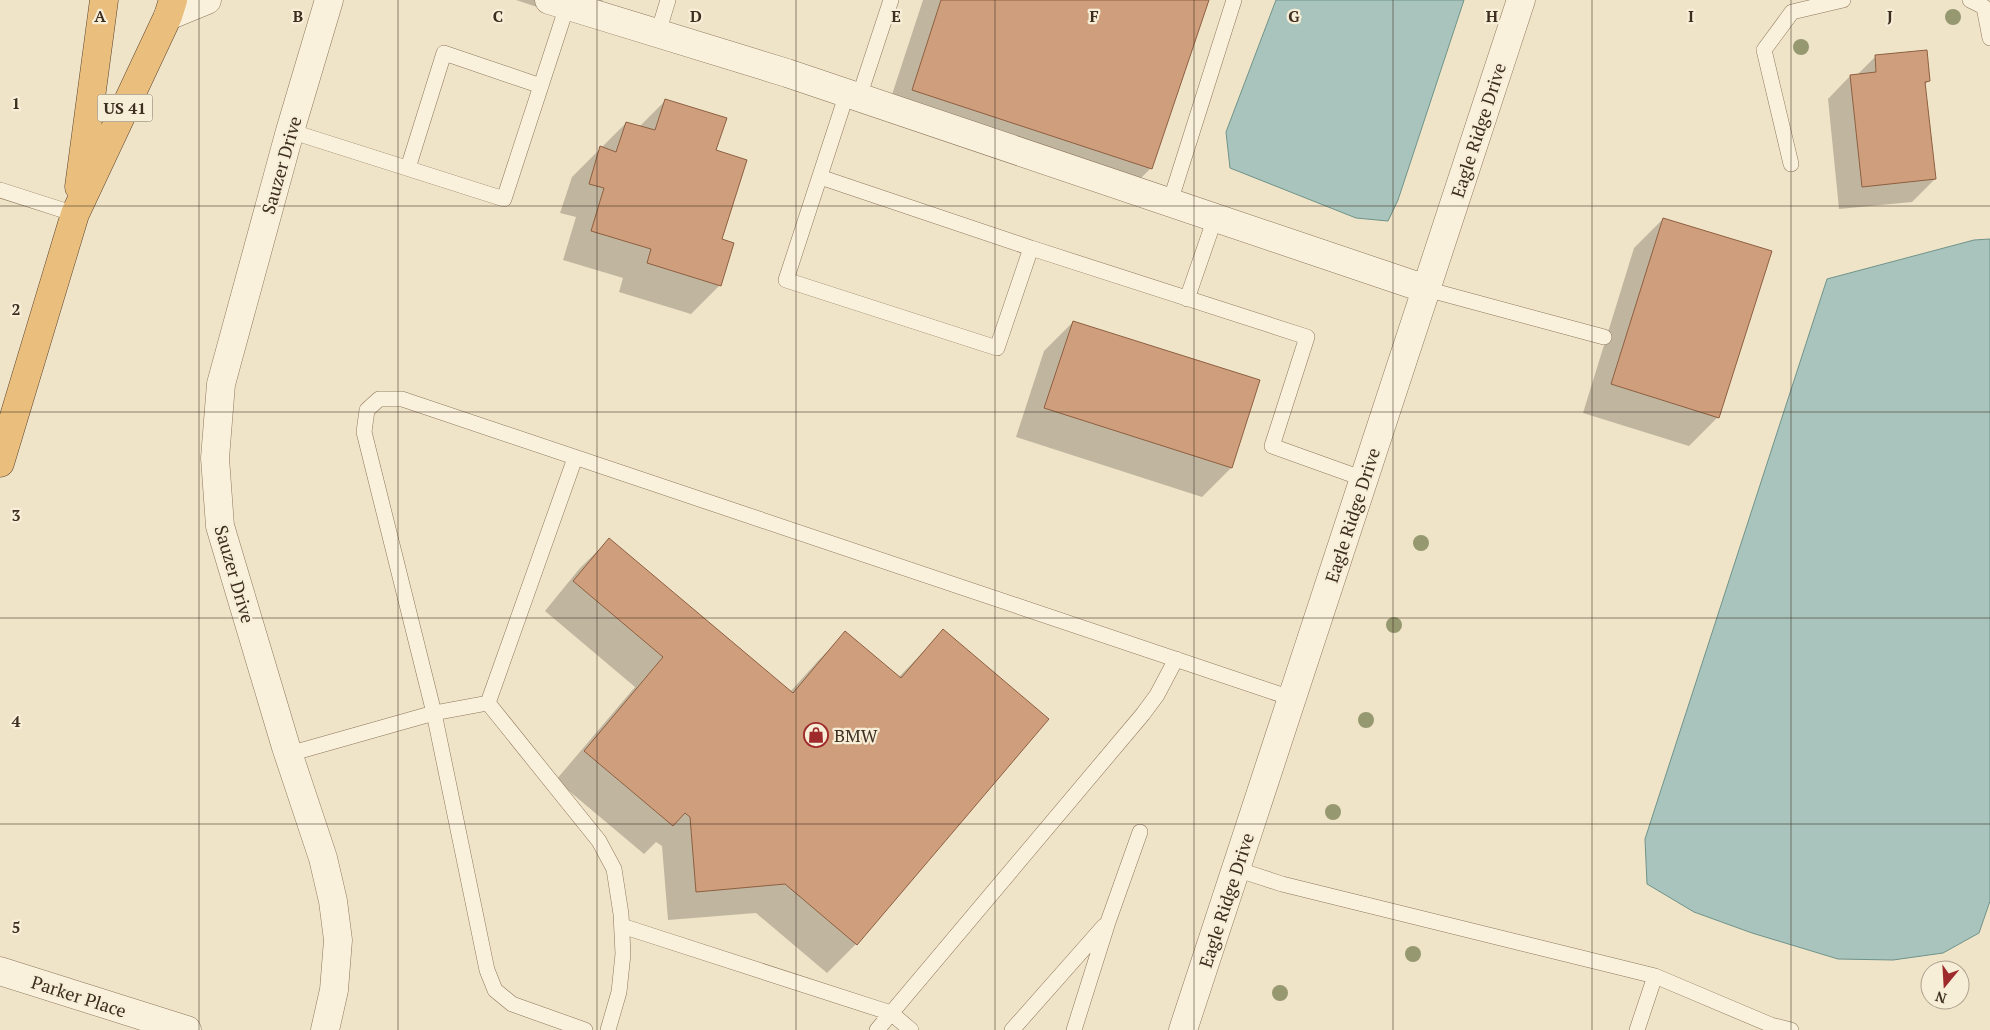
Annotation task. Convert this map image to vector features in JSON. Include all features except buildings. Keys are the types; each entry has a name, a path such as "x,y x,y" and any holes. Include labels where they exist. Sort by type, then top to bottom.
{"highway":[{"name":"US 41","path":"75,214 104,0"},
{"name":"US 41","path":"0,463 75,214 170,8"}],"street":[{"path":"170,8 207,0"},
{"name":"Sauzer Drive","path":"325,1030 334,990 338,940 333,901 323,858 289,754 220,526 215,458 221,384 290,131 330,0"},
{"name":"Eagle Ridge Drive","path":"1183,1030 1521,0"},
{"path":"558,3 853,95 1426,289"},
{"name":"Parker Place","path":"0,971 187,1030"}],"lane":[{"path":"658,33 668,0"},
{"path":"891,0 820,177 786,280 997,348 1031,248"},
{"path":"1170,202 1234,0"},
{"path":"1791,164 1764,50 1792,12 1843,0"},
{"path":"1970,0 1984,8 1990,38"},
{"path":"290,131 504,199 541,86 558,3"},
{"path":"408,168 444,53 541,86"},
{"path":"820,177 1031,248 1307,337 1272,446 1364,479"},
{"path":"0,190 75,214"},
{"path":"1187,298 1215,218"},
{"path":"1426,289 1604,337"},
{"path":"585,1030 512,1004 495,990 487,970 434,713 364,432 368,410 379,399 402,400 1291,698"},
{"path":"488,703 575,458"},
{"path":"877,1030 1143,714 1157,695 1176,659"},
{"path":"289,754 434,713 488,703"},
{"path":"488,703 599,840 614,869 622,926 623,954 619,992 608,1030"},
{"path":"1074,1030 1108,922 1140,832"},
{"path":"1236,869 1282,884 1655,976 1771,1025 1791,1030"},
{"path":"1012,1030 1108,922"},
{"path":"622,926 891,1013 911,1030"},
{"path":"1637,1030 1655,976"}],"water":[{"path":"1276,0 1464,0 1398,200 1388,221 1356,218 1230,168 1226,132"},
{"path":"1990,239 1990,901 1979,933 1943,953 1893,960 1838,959 1752,933 1694,912 1647,884 1645,839 1827,279 1974,240"}],"place":[{"name":"BMW","path":"816,735"}]}
